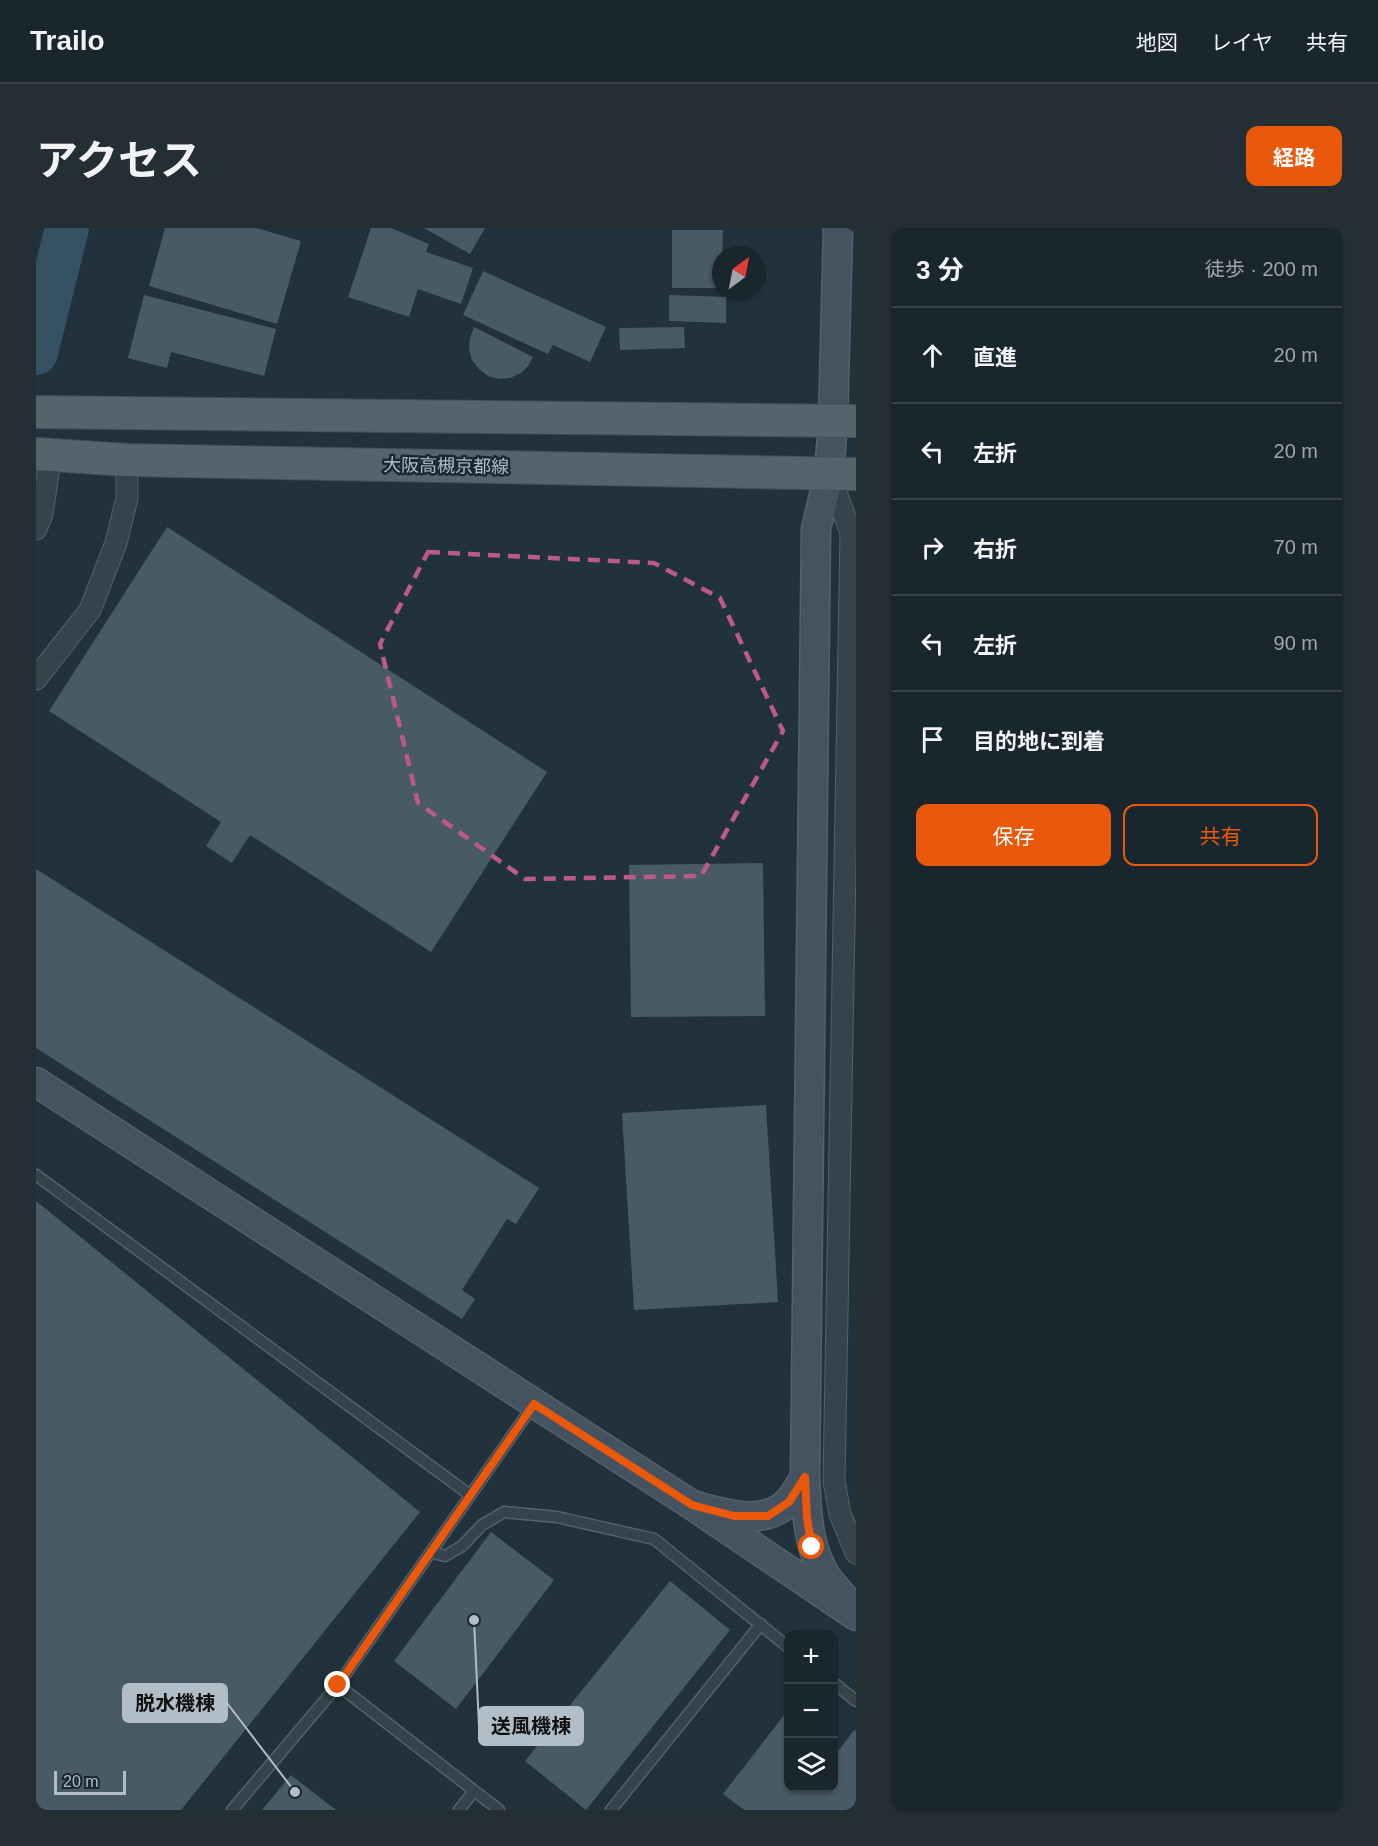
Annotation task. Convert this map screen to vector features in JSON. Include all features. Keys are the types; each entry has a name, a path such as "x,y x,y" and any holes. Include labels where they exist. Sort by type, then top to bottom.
{"main road":[{"path":"48,412 845,421"},
{"name":"大阪高槻京都線","path":"41,454 127,460 843,474"}],"street":[{"path":"838,228 845,421 843,474 851,533 834,1481 840,1514 856,1553"},
{"path":"36,529 42,514 41,454"},
{"path":"36,679 90,610 116,543 127,498 127,460"},
{"path":"843,474 816,529 805,1477 807,1518 812,1547 824,1574 856,1611"},
{"path":"36,1082 692,1505 856,1616"},
{"path":"692,1505 734,1516 768,1516 789,1502 805,1477"}],"lane":[{"path":"36,1175 470,1495"},
{"path":"232,1810 338,1685 534,1404"},
{"path":"431,1552 445,1556 462,1546 482,1525 504,1512 557,1517 654,1539 784,1643"},
{"path":"610,1810 761,1624"},
{"path":"835,1684 856,1701"},
{"path":"338,1685 499,1810"},
{"path":"459,1810 474,1791"}],"highlighted area":[{"path":"428,552 654,563 720,598 783,731 701,876 525,879 418,803 380,644"}],"building":[{"path":"165,228 256,228 301,241 277,324 149,286"},
{"path":"371,228 391,228 429,244 426,252 473,268 461,304 418,289 409,317 348,297"},
{"path":"424,228 485,228 470,254"},
{"path":"672,230 723,230 722,246 712,246 712,288 672,288"},
{"path":"483,271 606,327 590,362 553,345 548,354 463,315"},
{"path":"144,295 276,329 264,376 171,352 167,368 128,358"},
{"path":"669,295 712,297 712,300 726,300 726,323 669,321"},
{"path":"474,327 533,357 528,366 521,373 510,378 499,379 488,376 472,360 469,349"},
{"path":"684,327 685,348 620,350 619,328"},
{"path":"167,527 547,772 431,952 250,835 232,863 206,846 221,822 49,711"},
{"path":"763,863 765,1016 631,1017 629,865"},
{"path":"36,869 539,1188 516,1224 507,1219 462,1290 475,1299 462,1319 36,1048"},
{"path":"766,1105 778,1302 634,1310 622,1113"},
{"path":"36,1201 420,1512 181,1810 36,1810"},
{"path":"491,1532 554,1580 456,1709 394,1661"},
{"path":"670,1581 730,1630 586,1810 525,1761"},
{"path":"784,1715 784,1792 838,1792 838,1749 854,1730 856,1731 856,1810 744,1810 723,1794"},
{"path":"291,1775 336,1810 262,1810"}],"waterway":[{"path":"36,353 67,228"}],"place":[{"name":"送風機棟","path":"474,1620"},
{"name":"脱水機棟","path":"295,1792"}],"route":[{"path":"338,1685 534,1404 692,1505 734,1516 768,1516 789,1502 805,1477 807,1518 812,1547"}]}
